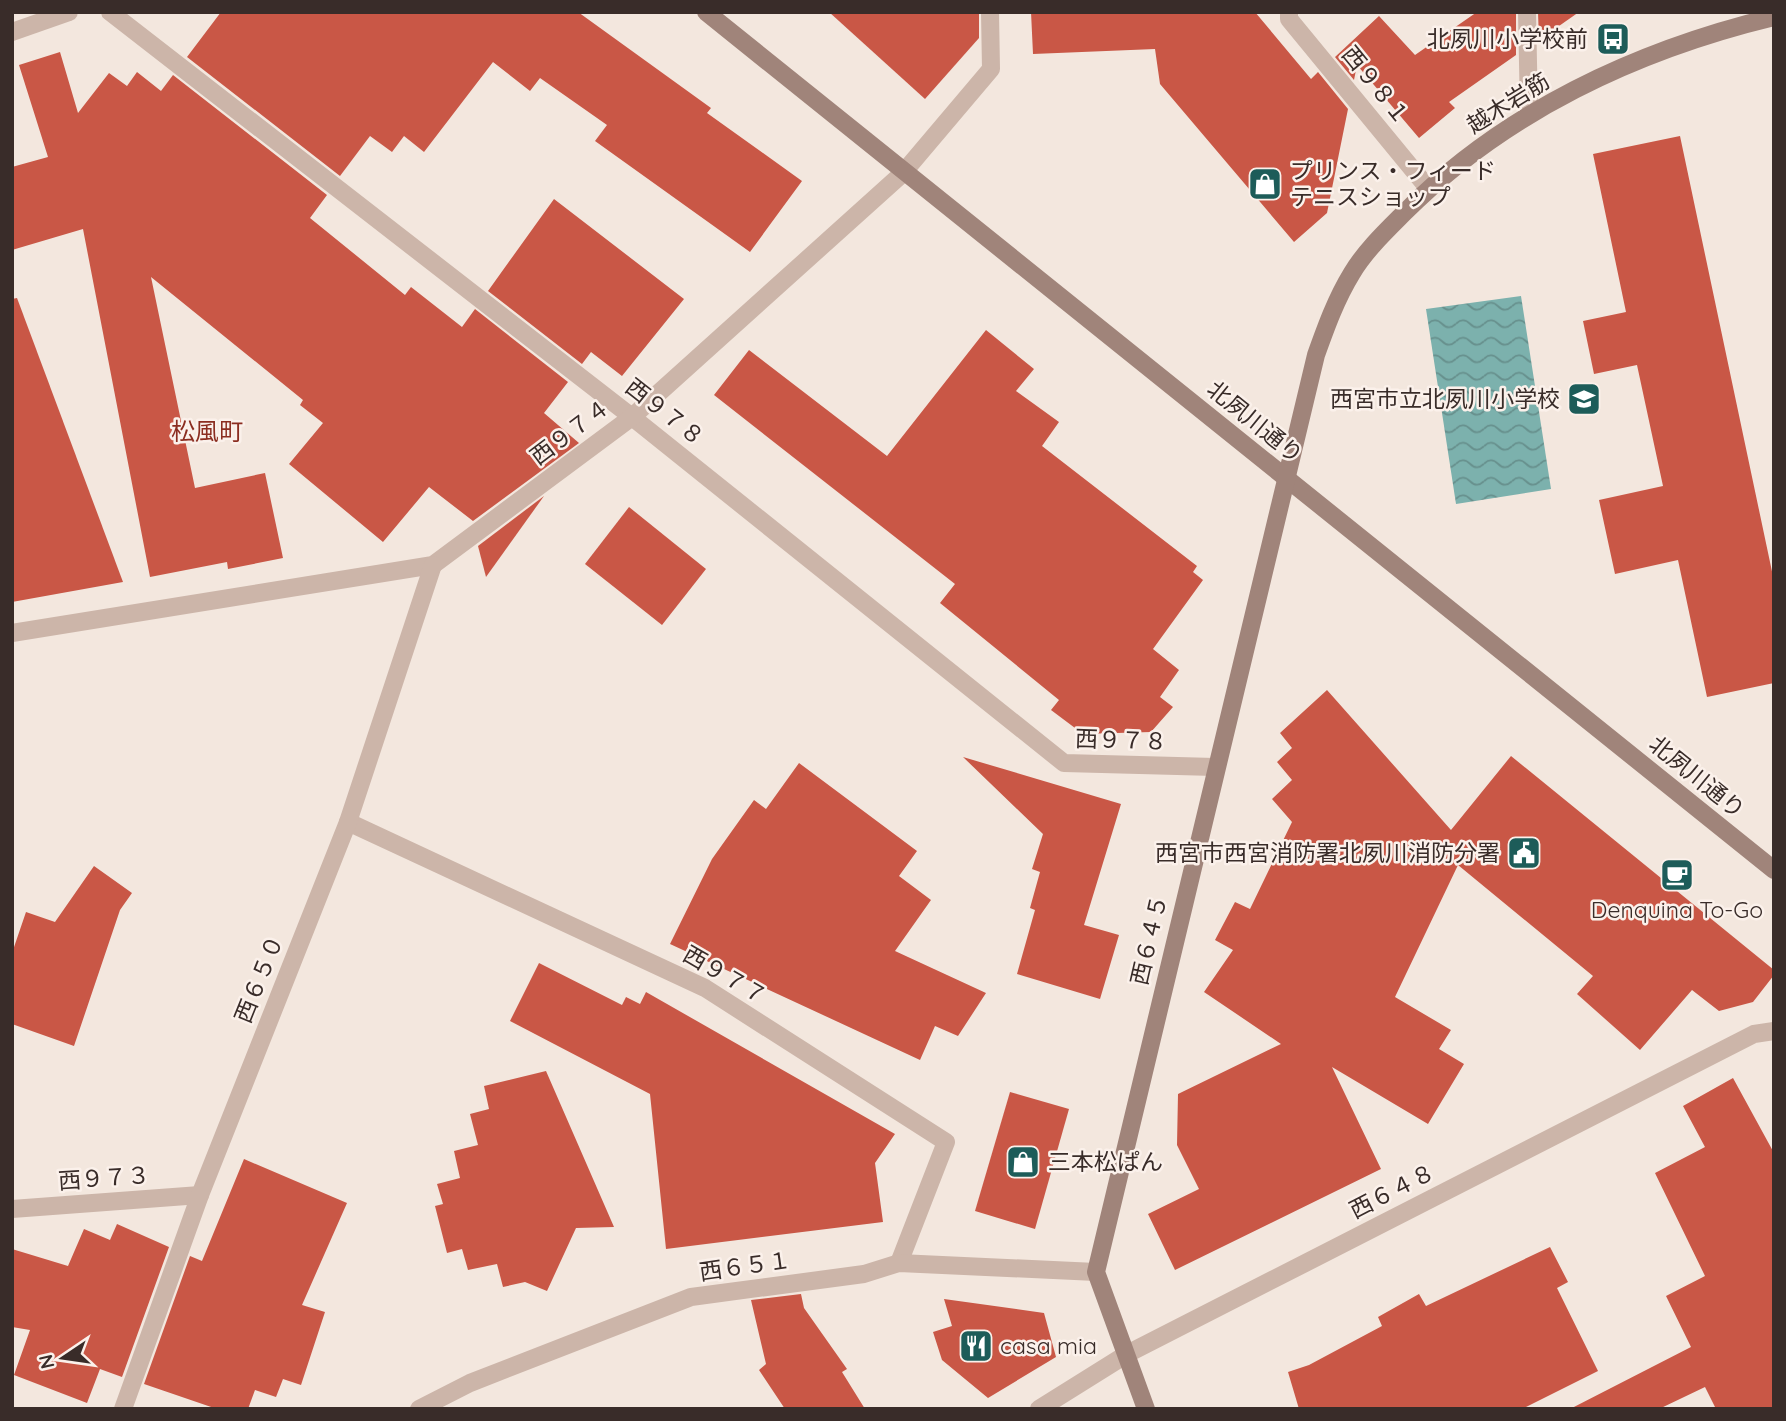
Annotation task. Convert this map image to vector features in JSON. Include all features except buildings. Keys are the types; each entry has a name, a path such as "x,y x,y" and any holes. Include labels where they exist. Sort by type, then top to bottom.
{"street":[{"path":"12,32 69,12"},
{"name":"西９７８","path":"110,12 632,416 1064,763 1215,767"},
{"name":"北夙川通り","path":"706,12 903,173 1774,870"},
{"name":"西９７４","path":"12,633 433,565 632,416 903,173 991,69 990,12"},
{"name":"西９８１","path":"1289,12 1289,19 1428,188"},
{"path":"1527,12 1530,113"},
{"name":"越木岩筋","path":"1287,478 1317,355 1331,311 1353,271 1428,188 1530,113 1633,62 1719,30 1774,17"},
{"name":"西６４５","path":"1096,1272 1215,767 1287,478"},
{"name":"西６５０","path":"123,1409 200,1195 348,822 433,565"},
{"name":"西９７７","path":"348,822 705,988 946,1142 900,1263"},
{"name":"西６４８","path":"1038,1409 1127,1354 1754,1034 1774,1031"},
{"name":"西９７３","path":"12,1209 200,1195"},
{"name":"西６５１","path":"419,1409 470,1383 691,1297 864,1274 900,1263 1096,1272"},
{"path":"1096,1272 1146,1409"}],"water":[{"path":"1521,296 1551,489 1456,504 1426,309"}],"place":[{"name":"北夙川小学校前","path":"1613,39"},
{"name":"プリンス・フィード テニスショップ","path":"1265,184"},
{"name":"西宮市立北夙川小学校","path":"1584,399"},
{"name":"西宮市西宮消防署北夙川消防分署","path":"1524,853"},
{"name":"Denquina To-Go","path":"1677,875"},
{"name":"三本松ぱん","path":"1023,1162"},
{"name":"casa mia","path":"976,1346"}],"district":[{"name":"松風町","path":"207,432"}]}
